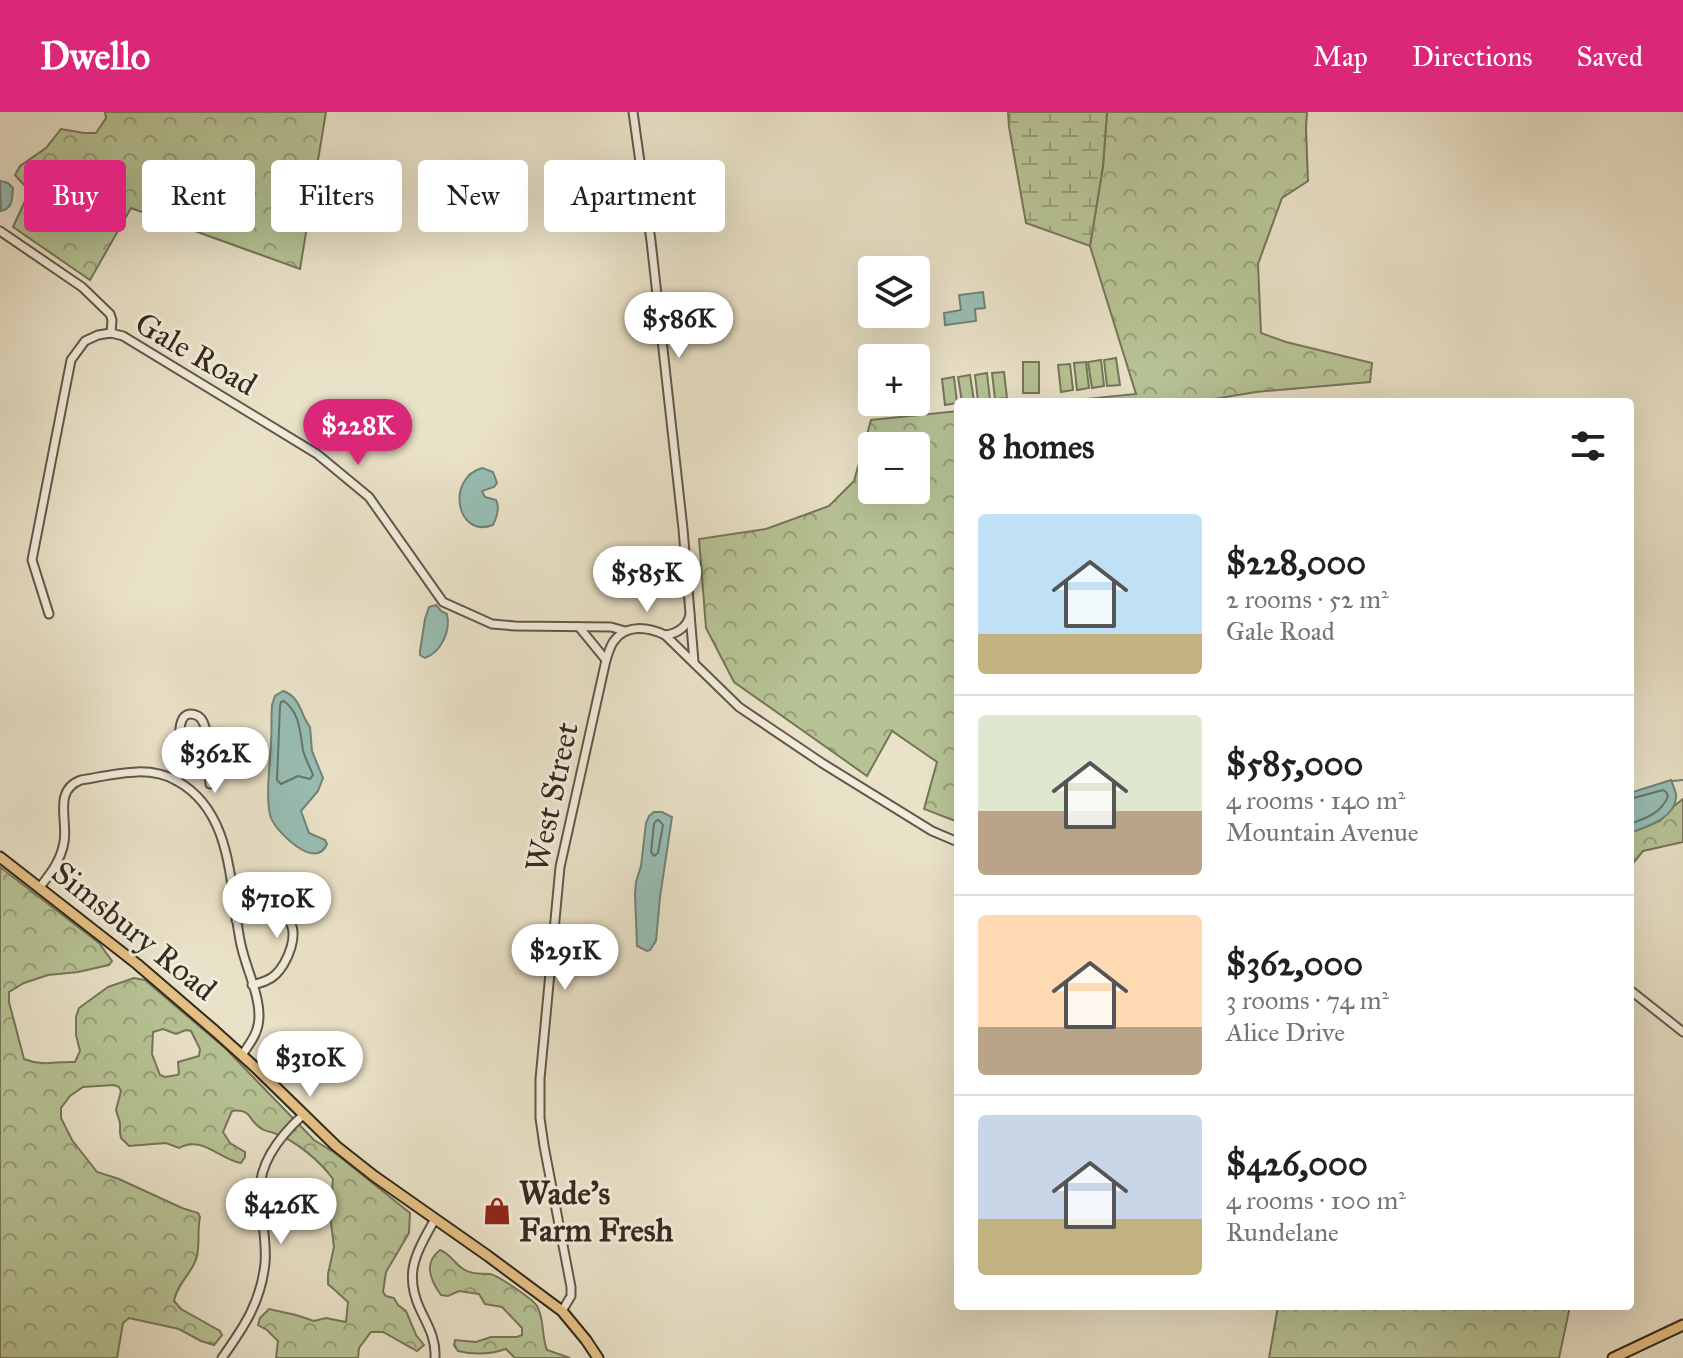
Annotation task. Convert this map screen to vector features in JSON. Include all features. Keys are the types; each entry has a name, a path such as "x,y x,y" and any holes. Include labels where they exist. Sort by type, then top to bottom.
{"main road":[{"name":"Simsbury Road","path":"0,857 137,964 242,1055 336,1146 562,1311 598,1358"},
{"path":"1613,1358 1683,1325"}],"street":[{"path":"633,112 651,241 694,664"},
{"path":"0,231 83,288 110,314 111,333"},
{"name":"Gale Road","path":"49,614 32,560 71,360 85,341 111,333 133,341 332,466 369,497 443,602 492,624 611,627 625,631 637,628 655,630 665,635"},
{"path":"665,635 673,634 685,625 691,613"},
{"path":"579,627 606,660"},
{"name":"West Street","path":"562,1311 571,1296 571,1287 544,1146 540,1079 560,867 606,660 613,641 625,631"},
{"path":"665,635 739,707 932,831 954,840"},
{"path":"177,781 181,766 180,724 185,717 193,715 201,719 205,727 210,784"},
{"path":"40,887 60,856 65,839 64,800 71,784 136,772 157,774 177,781 210,813 227,857 236,920 258,1011 255,1035 242,1055"},
{"path":"236,920 281,916 289,920 292,929 290,951 280,970 271,978 252,985"},
{"path":"1634,993 1683,1032"},
{"path":"222,1358 250,1316 262,1280 265,1242 260,1194 263,1172 280,1139 303,1115"},
{"path":"435,1219 417,1252 412,1270 417,1300 433,1336 435,1358"}],"green space":[{"path":"105,112 326,112 318,160 271,160 271,232 306,232 300,269 197,232 255,232 255,160 142,160 142,212 131,208 126,217 126,160 29,160 46,148 61,129 96,133 106,118"},
{"path":"1008,112 1107,112 1103,166 1090,246 1026,223"},
{"path":"1107,112 1307,112 1308,181 1282,198 1258,264 1261,333 1372,363 1370,382 1220,398 1096,398 1136,394 1090,246 1103,166"},
{"path":"24,163 24,185 15,175"},
{"path":"24,203 24,232 117,232 90,280 13,227"},
{"path":"1116,358 1120,385 1107,386 1104,360"},
{"path":"1101,360 1104,386 1092,388 1088,362"},
{"path":"1023,362 1039,362 1039,393 1023,393"},
{"path":"1086,362 1089,388 1077,390 1074,363"},
{"path":"1070,364 1073,390 1061,392 1058,365"},
{"path":"1004,372 1007,398 995,398 992,373"},
{"path":"987,373 990,398 978,398 975,375"},
{"path":"970,375 974,398 961,398 958,377"},
{"path":"954,377 956,398 954,404 945,405 942,379"},
{"path":"954,411 954,820 924,809 937,762 892,731 867,776 734,682 706,628 699,539 766,529 829,506 854,481 858,467 858,504 930,504 930,432 868,432 871,420"},
{"path":"1683,799 1683,842 1643,851 1634,862 1634,831 1660,821"},
{"path":"0,867 99,943 112,961 109,965 78,972 48,975 9,992 24,1059 44,1063 75,1062 80,1051 76,1035 79,1008 108,987 134,978 145,980 226,1049 314,1140 410,1213 409,1233 386,1272 383,1292 406,1311 424,1345 417,1351 383,1332 371,1332 359,1348 358,1358 276,1358 278,1341 258,1325 269,1309 314,1321 326,1318 346,1322 348,1302 328,1284 334,1247 330,1215 333,1179 298,1146 262,1129 247,1114 239,1111 232,1111 223,1132 230,1143 245,1152 241,1163 195,1144 179,1148 166,1143 129,1146 121,1138 116,1110 121,1091 114,1085 83,1087 70,1096 61,1108 61,1118 72,1140 97,1172 198,1213 197,1256 174,1301 181,1309 222,1335 214,1345 179,1329 129,1318 123,1323 117,1358 0,1358","holes":["163,1029 176,1034 191,1031 200,1049 199,1056 178,1062 179,1074 165,1077 160,1075 152,1054 153,1032"]},
{"path":"440,1250 465,1270 494,1275 529,1298 539,1311 547,1350 570,1358 515,1358 506,1349 482,1353 458,1351 455,1340 476,1342 491,1337 517,1337 522,1335 522,1328 502,1307 485,1304 479,1294 459,1291 448,1296 441,1295 430,1272 431,1260"},
{"path":"1277,1310 1569,1310 1559,1358 1269,1358"}],"water":[{"path":"0,181 13,188 10,205 1,211"},
{"path":"983,292 985,308 975,309 976,321 945,325 944,313 961,310 959,295"},
{"path":"482,468 493,472 497,483 482,491 485,497 496,500 498,509 493,525 480,527 464,516 460,494 463,483"},
{"path":"436,605 447,614 448,627 440,646 425,658 420,651 425,619 429,607"},
{"path":"283,691 297,702 310,727 312,751 323,778 318,791 301,811 309,833 327,844 322,851 314,853 306,852 288,840 275,825 269,811 272,705 275,696"},
{"path":"1671,780 1676,796 1674,805 1665,817 1634,831 1634,792"},
{"path":"654,812 672,817 656,941 647,951 637,946 635,894 646,823"}],"waterway":[{"path":"1672,781 1683,780"}],"place":[{"name":"Wade's Farm Fresh","path":"497,1211"}]}
